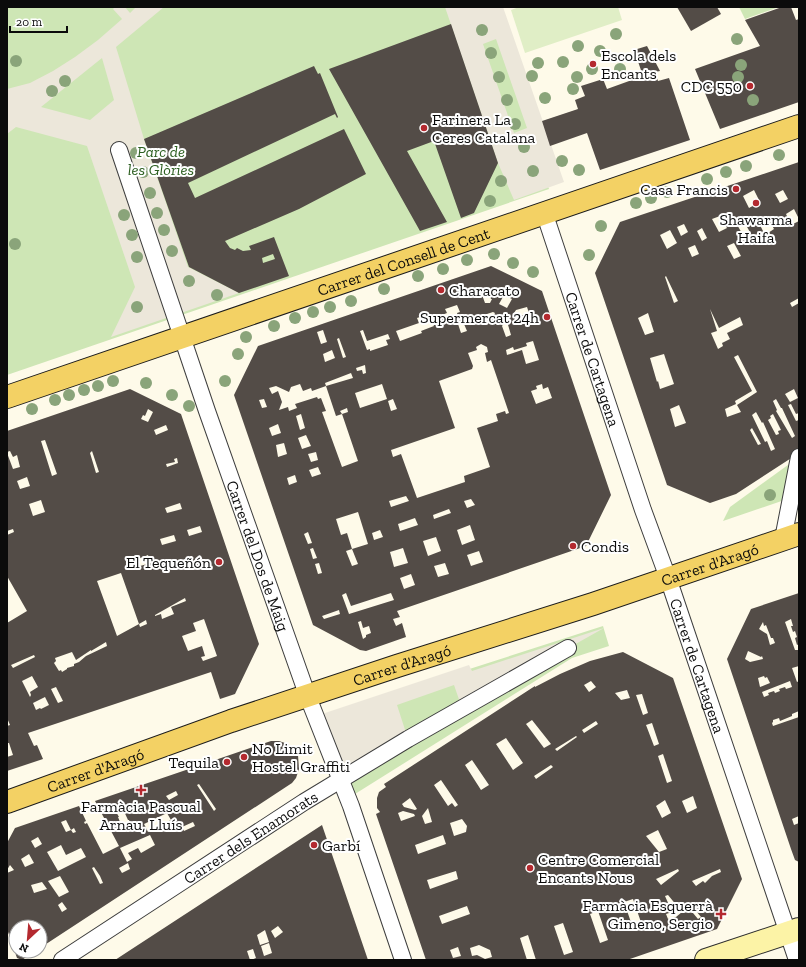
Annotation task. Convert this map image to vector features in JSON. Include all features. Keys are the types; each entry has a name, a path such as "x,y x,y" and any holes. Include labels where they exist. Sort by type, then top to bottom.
{"main road":[{"name":"Carrer del Consell de Cent","path":"7,397 799,126"},
{"name":"Carrer d'Aragó","path":"7,802 231,721 308,697 360,678 593,604 791,536"},
{"path":"706,960 793,931"}],"street":[{"name":"Carrer del Dos de Maig","path":"119,150 182,337 308,697 351,806 403,960"},
{"name":"Carrer de Cartagena","path":"544,212 641,502 765,863 793,931 797,960"},
{"path":"791,536 796,465 799,457"},
{"name":"Carrer dels Enamorats","path":"62,960 304,802 408,739 568,648"}],"green space":[{"name":"Parc de les Glòries","path":"7,7 488,7 549,189 7,375"},
{"path":"519,7 618,7 622,20 525,53 511,10"},
{"path":"739,7 779,7 745,19"},
{"path":"799,457 799,495 723,521 730,507"},
{"path":"603,626 609,646 572,658 355,794 326,715"}],"shaded area":[{"path":"115,7 125,7 130,13 136,7 164,7 116,47 144,139 188,267 239,293 111,337 135,287 87,146 16,127 7,134 7,89 30,83 53,71 98,40 122,19 113,9","holes":["102,58 114,100 90,120 41,107"]},
{"path":"445,7 503,7 564,182 514,200 498,163","holes":["496,39 527,128 514,133 483,44"]},
{"path":"604,628 462,708 454,685 397,705 408,739 340,780 316,716 469,665 472,671"}],"building":[{"path":"677,7 717,7 721,14 691,31"},
{"name":"CDC 550","path":"782,7 791,7 796,20 799,19 799,102 720,129 695,69 760,46 745,20"},
{"name":"Farinera La Ceres Catalana","path":"451,24 498,163 474,213 461,218 434,141 407,151 447,222 420,231 329,69"},
{"path":"647,46 660,71 655,72 658,81 669,78 690,140 600,170 587,133 550,146 542,121 578,109 575,100 585,96 581,86 603,79 607,89 643,76 634,50"},
{"path":"314,66 318,74 320,73 338,117 337,118 335,114 188,183 195,198 344,129 366,174 299,209 225,241 230,248 235,250 237,248 243,251 251,250 249,246 274,237 289,276 239,293 189,267 144,139","holes":["273,254 275,259 263,263 262,258"]},
{"path":"799,162 799,219 794,209 786,214 791,225 799,221 799,298 790,303 792,307 799,303 799,413 796,414 791,404 788,405 796,421 799,420 799,453 736,494 710,503 667,485 595,273 620,222","holes":["754,190 760,202 749,208 743,196","783,190 788,199 780,203 775,194","720,216 727,228 719,232 712,219","742,218 751,234 744,237 735,221","768,218 774,229 765,235 759,223","684,224 688,232 681,236 677,227","702,228 707,238 702,241 697,231","670,230 677,243 667,249 660,235","734,243 741,256 734,259 727,246","695,245 699,254 692,257 688,248","666,276 678,301 674,303 665,277","710,309 719,328 740,317 743,325 727,333 730,339 722,343 723,346 718,349 711,333 717,331","648,313 654,332 645,335 638,318","664,354 674,384 660,389 650,358","738,355 757,392 737,405 741,412 727,417 725,409 736,404 735,401 752,391 734,357","794,389 798,398 790,402 785,394","776,399 782,408 795,436 792,438 776,411 777,410 773,401","679,405 686,423 675,427 670,409","756,412 762,423 763,422 775,449 771,451 752,415","773,414 781,430 778,431 779,434 776,435 768,420","752,428 761,444 758,445 750,430"]},
{"path":"491,266 542,291 611,495 586,546 397,611 400,617 393,619 396,626 402,623 406,637 366,651 360,650 313,625 234,395 258,346","holes":["488,290 492,299 490,303 485,303 481,292","504,295 512,299 507,308 499,304","457,305 460,312 457,313 461,325 464,324 467,331 461,333 456,318 444,322 442,315 447,313 445,309","527,307 529,313 517,317 514,313 516,310","493,312 495,313 493,317 489,316 491,319 478,324 477,320 481,318 481,316","429,314 434,326 421,331 422,333 400,341 396,331 419,323 417,318","503,317 506,318 511,335 506,337 502,326 504,323 501,322","323,330 327,342 321,344 317,332","363,330 367,341 388,334 390,339 386,340 388,345 370,351 370,349 367,350 360,331","339,338 346,357 343,358 337,339","533,341 539,360 526,364 522,350 507,355 506,350 513,347 514,350 527,346 526,343","481,344 487,347 488,352 485,353 487,362 491,360 509,413 506,414 505,411 496,414 498,421 477,428 490,467 464,476 465,482 417,498 401,454 393,457 391,450 455,428 439,381 472,369 473,366 468,353 477,350 476,347","332,350 335,358 325,362 323,354","365,365 366,373 363,374 362,370 357,371 356,368","351,373 353,378 326,386 325,383","300,384 303,391 311,388 312,391 326,386 336,416 342,414 358,461 342,467 322,412 326,411 321,398 318,399 317,397 295,404 297,408 289,411 288,407 279,410 282,402 278,391 272,394 269,388 276,386 289,392 291,387","382,384 387,399 360,408 355,393","542,384 543,389 548,387 552,398 536,404 531,391 537,389 536,386","264,399 267,407 262,408 259,400","393,399 397,409 391,411 388,401","347,408 348,412 342,414 340,411","301,414 305,428 300,430 296,416","278,424 281,433 272,436 269,428","306,435 311,446 302,449 298,438","284,443 287,454 278,457 276,445","316,452 318,460 311,462 308,454","318,467 321,474 312,477 309,470","295,475 297,482 289,485 287,478","406,496 409,501 391,507 389,501","471,499 475,505 467,508 464,501","449,509 451,513 434,519 433,515","358,512 368,544 352,549 347,533 341,535 336,519","415,518 418,525 400,531 398,524","470,525 475,540 462,545 457,530","380,530 383,537 374,540 372,533","308,532 312,543 308,544 304,534","436,537 441,551 428,556 423,541","313,548 317,558 313,559 310,549","403,548 408,563 394,567 390,552","352,549 358,564 352,566 346,551","479,551 483,562 471,566 467,555","319,563 322,573 318,574 315,564","445,563 449,574 438,577 434,566","411,574 415,585 404,589 400,578","346,593 351,606 391,593 394,600 349,614 342,595","339,610 340,614 324,619 322,616","361,621 363,628 369,626 371,633 366,635 363,639 358,622"]},
{"path":"130,389 181,414 259,644 235,694 220,699 211,672 28,733 34,746 37,745 43,759 7,771 7,757 13,755 9,743 7,743 7,726 10,725 7,718 7,623 27,611 7,576 7,535 14,532 13,529 7,531 7,453 13,469 20,467 17,455 13,457 10,451 7,452 7,431","holes":["148,409 153,412 148,422 141,419 143,415 145,416","166,425 168,430 156,435 154,430","45,440 57,474 52,476 41,441","92,451 99,472 96,473 90,453","177,458 178,463 167,467 166,464 175,462 174,459","27,477 30,486 20,489 17,481","41,500 45,512 33,516 29,504","180,503 182,509 167,513 165,508","200,526 202,532 189,536 187,530","174,535 176,541 162,545 160,539","148,555 151,563 140,566 138,559","121,573 139,624 117,636 97,581","185,598 186,601 171,607 174,614 162,619 161,614 155,616","204,619 217,656 203,661 201,657 205,656 202,646 188,651 182,636 196,631 193,623","146,620 147,624 140,627 139,624","106,642 107,646 86,656 74,664 74,666 67,668 62,672 61,670 59,671 54,663 56,661 55,658 72,652 76,660 91,650","34,655 35,657 13,668 11,665","32,676 38,687 30,692 30,697 22,681","56,687 63,701 58,703 51,689","45,697 49,705 36,710 33,703"]},
{"path":"799,593 799,644 797,645 795,638 797,637 791,626 793,626 791,619 785,622 795,650 799,650 799,666 792,668 797,682 799,681 799,711 780,721 779,718 773,720 772,723 773,726 799,717 799,816 792,819 794,825 799,823 799,862 795,860 791,849 727,659 751,609","holes":["763,622 775,643 770,645 767,634 759,629","748,651 761,657 762,656 763,659 750,662 745,659","764,676 765,678 767,677 770,683 760,687 758,678","790,681 792,687 779,689 780,691 768,693 769,695 764,697 762,692"]},
{"path":"623,652 673,678 742,879 717,929 627,960 536,960 528,935 520,938 527,960 426,960 376,814 380,812 377,808 377,798 379,792 386,787 384,784 535,686 590,661","holes":["591,681 596,687 589,692 584,685","627,690 630,698 621,700 615,693","642,694 648,713 643,715 636,695","532,720 551,744 544,748 526,724","596,721 598,724 584,733 582,730","652,723 659,744 654,746 646,725","576,736 577,737 557,751 555,749","506,738 523,763 513,770 496,744","663,754 672,781 667,783 658,756","472,760 489,785 481,790 465,765","551,765 553,767 536,779 534,776","441,780 458,805 455,807 452,803 448,806 434,785","693,796 697,808 687,813 682,801","410,798 417,809 415,810 404,807 402,804","665,800 671,813 662,818 656,806","428,808 432,822 425,824 422,816","403,811 414,814 415,816 401,821 398,813","462,819 467,826 466,832 454,836 450,823","658,830 667,849 659,852 646,836","443,835 446,844 418,854 415,845","678,869 679,871 661,885 656,879","720,869 721,872 712,876 705,883 703,881 696,886 692,881","456,871 458,879 430,889 427,880","668,895 682,912 676,917 668,919 666,914 672,912 665,896","633,899 643,928 634,931 624,902","691,905 701,917 698,919 688,907","467,906 470,914 442,924 439,916","598,911 608,940 600,943 590,914","563,923 573,952 564,955 554,926","479,945 490,950 492,957 485,959 477,955 472,956 470,948","458,947 461,956 453,958 450,950"]},
{"path":"271,741 279,741 288,744 298,755 299,769 296,778 292,783 48,943 48,919 8,919 8,932 7,873 14,870 10,865 7,870 7,843 15,828 79,806 86,821 84,822 85,824 87,823 103,854 119,846 95,801","holes":["199,784 216,809 214,811 197,785","176,791 178,795 169,800 166,796","122,807 132,827 125,830 115,810","167,813 171,820 148,832 144,824","66,820 71,830 66,832 61,822","193,822 195,826 184,831 182,827","74,828 76,832 73,833 71,830","150,835 155,845 141,853 138,848 128,853 132,859 127,862 120,848","38,837 42,844 35,848 31,841","61,845 66,855 81,848 86,857 58,871 47,852","29,854 34,863 25,867 21,859","128,863 130,869 122,873 119,868","94,867 103,883 100,884 92,868","60,876 69,892 59,897 48,881","42,882 47,889 34,893 31,885","62,902 67,909 62,912 58,905"]},
{"path":"322,825 368,960 251,960 256,958 253,949 247,951 250,960 115,960","holes":["278,926 283,932 275,938 271,931","265,930 269,942 260,945 257,935","269,943 272,953 264,956 261,946"]}],"place":[{"name":"Escola dels Encants","path":"593,64"},
{"name":"CDC 550","path":"750,86"},
{"name":"Farinera La Ceres Catalana","path":"424,128"},
{"name":"Casa Francis","path":"736,189"},
{"name":"Shawarma Haifa","path":"756,203"},
{"name":"Characato","path":"441,290"},
{"name":"Supermercat 24h","path":"547,317"},
{"name":"Condis","path":"573,546"},
{"name":"El Tequeñón","path":"219,562"},
{"name":"No Limit Hostel Graffiti","path":"244,757"},
{"name":"Tequila","path":"227,762"},
{"name":"Farmàcia Pascual Arnau, Lluís","path":"141,790"},
{"name":"Garbí","path":"314,845"},
{"name":"Centre Comercial Encants Nous","path":"530,868"},
{"name":"Farmàcia Esquerrà Gimeno, Sergio","path":"721,914"}]}
